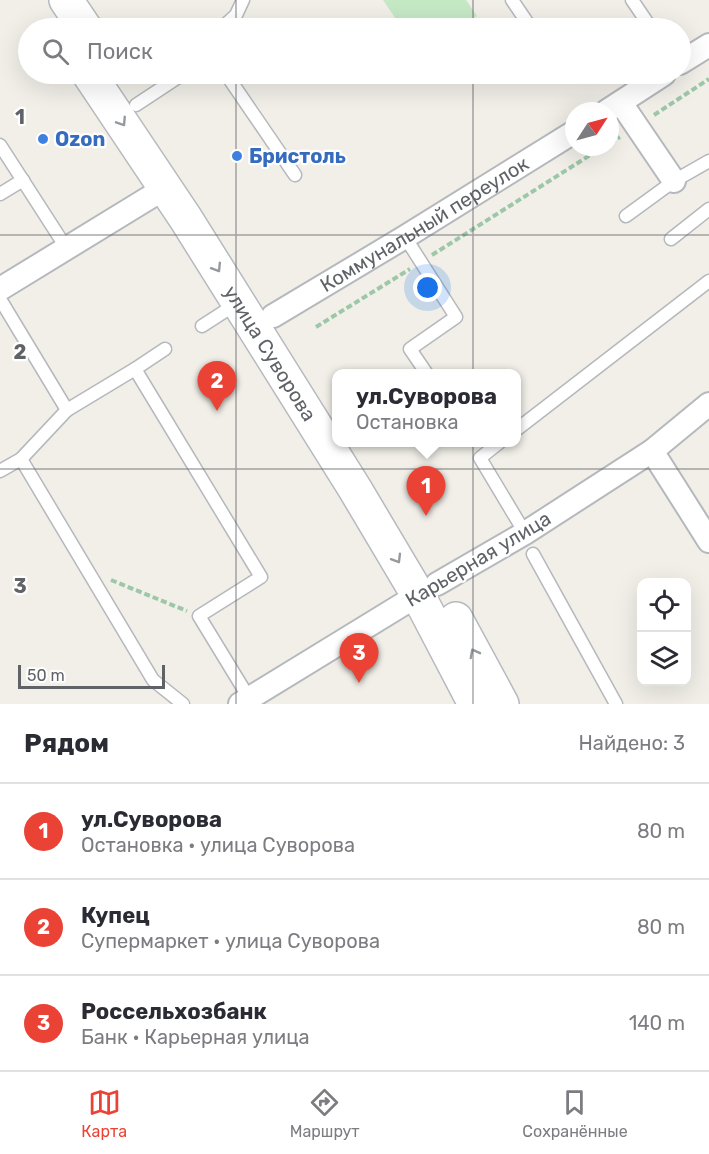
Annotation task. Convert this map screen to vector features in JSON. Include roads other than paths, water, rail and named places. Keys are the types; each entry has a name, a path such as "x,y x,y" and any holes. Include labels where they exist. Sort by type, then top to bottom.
{"main road":[{"path":"41,0 53,18"},
{"path":"66,0 78,18"},
{"name":"улица Суворова","path":"97,84 239,302 355,489 428,589 502,704"},
{"name":"улица Суворова","path":"122,84 205,207 332,412"},
{"name":"улица Суворова","path":"353,447 428,589 475,704"}],"street":[{"path":"691,59 707,52"},
{"path":"619,104 649,84"},
{"path":"619,111 636,126 674,181"},
{"name":"Коммунальный переулок","path":"273,316 565,138"},
{"path":"0,289 165,188"},
{"name":"Карьерная улица","path":"244,701 525,533 652,451 709,404"},
{"path":"652,451 709,541"}],"lane":[{"path":"233,18 243,0"},
{"path":"513,0 525,18"},
{"path":"632,0 644,18"},
{"path":"136,105 168,84"},
{"path":"233,84 295,175"},
{"path":"0,145 67,249"},
{"path":"626,216 674,181 709,161"},
{"path":"0,194 23,180"},
{"path":"671,239 709,210"},
{"path":"405,237 456,317 410,349 424,369"},
{"path":"521,426 709,281"},
{"path":"0,299 67,410"},
{"path":"202,326 239,302"},
{"path":"0,471 21,459 67,410 165,349"},
{"path":"135,369 261,577 199,616 244,701"},
{"path":"494,447 480,458 525,533"},
{"path":"21,459 153,680 183,704"},
{"path":"533,554 616,704"}],"place":[{"name":"Ozon","path":"43,139"},
{"name":"Бристоль","path":"237,156"},
{"name":"Купец","path":"217,411"},
{"name":"ул.Суворова","path":"426,516"},
{"name":"Россельхозбанк","path":"359,683"}]}
